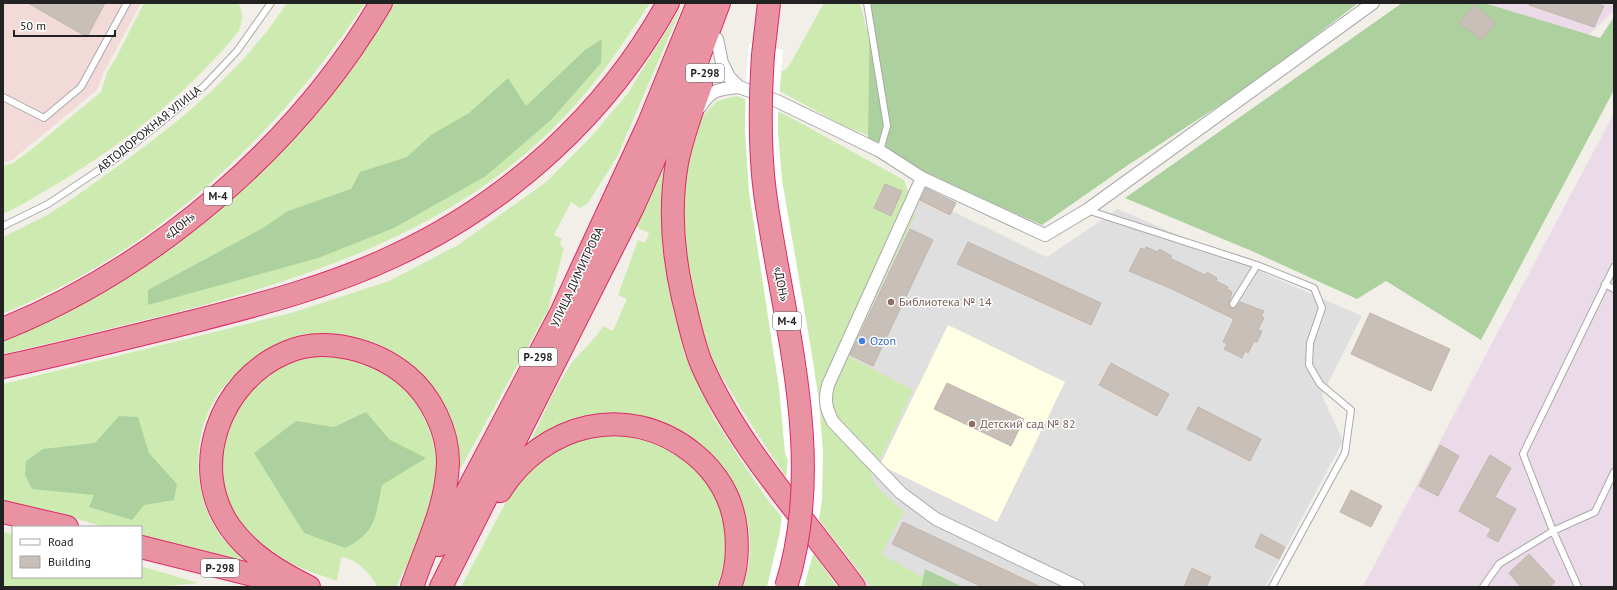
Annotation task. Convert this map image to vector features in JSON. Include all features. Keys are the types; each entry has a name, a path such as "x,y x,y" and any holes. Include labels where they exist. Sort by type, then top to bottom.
{"highway":[{"name":"«ДОН»","path":"3,329 40,313 108,276 193,217 255,162 320,92 356,43 381,3"},
{"path":"3,367 104,344 267,302 363,269 419,244 492,199 524,175 558,146 616,81 634,57 668,3"},
{"name":"УЛИЦА ДИМИТРОВА","path":"418,587 562,310 649,123 698,3"},
{"name":"УЛИЦА ДИМИТРОВА","path":"441,587 633,207 693,72 719,3"},
{"name":"Р-298","path":"727,3 682,144 674,188 673,234 679,280 691,331 702,364 715,392 739,433 854,587"},
{"name":"«ДОН»","path":"770,3 763,55 760,125 764,180 793,354 802,424 803,474 801,503 794,555 786,587"},
{"path":"309,587 263,561 247,547 231,528 219,506 215,494 212,479 212,452 223,412 246,380 285,353 299,348 323,346 350,348 368,353 385,361 398,369 420,389 436,413 445,444 448,461 445,487 436,525 412,587"},
{"path":"444,587 502,489 524,461 538,449 562,435 587,427 608,424 640,426 656,432 680,444 700,459 711,470 726,494 735,522 737,552 730,587"},
{"path":"3,512 63,526"},
{"path":"3,522 21,526"},
{"name":"Р-298","path":"142,547 299,587"},
{"name":"Р-298","path":"142,557 250,587"}],"street":[{"path":"717,38 722,62 729,77 739,87 777,101 880,151 922,178 1045,235 1087,210 1373,3"},
{"path":"682,144 708,95 720,89 739,87"},
{"path":"922,178 828,385 825,397 827,411 833,422 901,493 936,519 1078,587"}],"lane":[{"path":"3,97 44,118 81,87 127,3"},
{"name":"АВТОДОРОЖНАЯ УЛИЦА","path":"3,226 48,204 114,160 159,124 203,87 237,51 269,3"},
{"path":"867,3 887,126 880,151"},
{"path":"1087,210 1257,264 1314,288 1322,308 1310,343 1309,365 1320,384 1351,410 1345,454 1272,587"},
{"path":"1233,304 1257,264"},
{"path":"1578,587 1553,530 1523,454 1614,267"},
{"path":"1605,284 1614,289"},
{"path":"1483,587 1499,564 1553,530 1595,512 1614,472"}],"shaded area":[{"path":"3,3 141,3 104,72 97,90 12,160 3,163"},
{"path":"1486,3 1614,3 1614,11 1584,39 1514,20"},
{"path":"1614,113 1614,587 1362,587 1369,575"},
{"path":"882,177 1047,257 1118,209 1362,316 1322,395 1343,441 1265,587 870,587 861,583 816,339"},
{"name":"Детский сад № 82","path":"948,325 1065,382 997,522 880,465"}],"green space":[{"path":"144,3 238,3 242,13 239,31 196,78 173,100 123,140 70,176 3,214 3,166 13,163 32,149 101,92 107,72 116,58"},
{"path":"287,3 365,3 334,48 300,91 263,132 223,172 181,208 137,241 90,271 42,296 3,313 3,237 47,215 66,203 157,137 214,88 241,62"},
{"path":"393,3 650,3 600,76 565,116 521,158 473,193 421,224 367,250 311,272 254,291 137,322 3,354 3,341 45,323 86,302 126,278 164,252 372,36"},
{"path":"824,3 860,3 872,51 872,137 842,125 776,89 777,71 784,71 789,66"},
{"path":"870,3 1358,3 1257,81 1128,165 1042,225 933,178 868,139"},
{"path":"1402,3 1484,3 1600,38 1614,17 1614,90 1481,340 1386,281 1357,299 1254,252 1125,198"},
{"path":"683,4 617,157 588,203 580,208 571,202 554,235 562,239 560,245 564,248 548,310 458,473 427,385 424,379 413,367 393,351 369,341 344,336 316,335 254,364 229,380 213,402 201,437 198,456 199,475 202,494 208,512 216,529 229,545 258,568 142,537 142,526 102,526 49,511 3,502 3,384 291,313 389,281 458,245 546,182 591,137 628,93"},
{"path":"602,39 601,63 552,119 486,176 394,228 318,258 148,305 148,290 263,228 288,211 351,189 360,172 407,157 431,135 469,113 508,78 526,106 585,50"},
{"path":"736,96 784,114 904,180 915,216 848,356 913,390 871,478 880,490 904,512 881,554 940,587 871,587 784,474 743,412 716,367 702,331 693,295 683,233 684,183 690,151 700,119 717,101"},
{"path":"670,147 672,299 684,353 714,418 737,454 769,502 818,559 837,587 743,587 750,555 748,523 738,494 722,467 700,445 674,428 644,417 612,413 601,414 580,418 561,426 534,443 530,442 558,385 573,362 603,326 613,331 627,299 618,295 638,240 645,243 649,233 636,227"},
{"path":"317,356 351,359 371,365 389,374 404,387 416,402 426,420 436,459 437,478 435,498 423,532 396,587 376,587 376,584 361,566 347,558 341,557 337,581 311,572 273,555 251,539 242,529 228,503 222,474 223,445 232,417 240,400 268,376 283,366 308,357"},
{"path":"366,412 390,440 426,458 382,485 376,515 369,529 363,536 345,548 304,533 254,453 296,421 334,427"},
{"path":"119,416 138,417 149,453 177,484 174,500 144,505 132,520 89,507 94,495 32,489 25,475 26,461 43,449 95,443"},
{"path":"613,434 638,438 660,446 692,464 703,476 719,505 724,522 725,556 722,572 716,587 461,587 514,487 545,454 584,438"},
{"path":"3,532 12,534 12,578 142,578 142,566 198,583 158,587 3,587"},
{"path":"925,569 963,587 921,587"}],"pier":[{"path":"749,44 783,50 778,111 778,133 782,180 819,401 823,453 822,500 814,550 804,587 767,587 780,532 788,461 785,453 779,388 749,192 745,131 746,75"}],"building":[{"path":"28,3 105,3 87,37"},
{"path":"1529,3 1595,3 1604,6 1594,27 1529,5"},
{"path":"1473,5 1496,22 1482,40 1459,23"},
{"path":"885,184 902,191 891,216 874,208"},
{"path":"926,188 956,203 950,215 920,200"},
{"path":"910,229 933,240 873,366 850,355"},
{"path":"968,242 1101,303 1091,325 957,264"},
{"path":"1146,247 1158,252 1159,249 1172,256 1170,258 1205,275 1207,272 1217,278 1216,281 1228,287 1227,289 1232,292 1229,303 1231,308 1235,308 1240,302 1264,311 1261,316 1264,318 1258,330 1262,331 1257,342 1254,341 1248,353 1245,351 1242,358 1224,349 1227,344 1223,342 1234,319 1172,289 1129,271 1141,248 1145,250"},
{"path":"1370,313 1450,349 1431,391 1351,354"},
{"path":"1111,363 1169,394 1157,416 1099,385"},
{"path":"947,383 1024,419 1011,446 934,409"},
{"path":"1198,407 1261,439 1250,461 1187,429"},
{"path":"1440,445 1459,456 1438,496 1419,486"},
{"path":"1490,455 1511,468 1495,497 1516,509 1498,542 1487,536 1491,529 1459,511"},
{"path":"1351,490 1382,506 1371,527 1340,512"},
{"path":"903,522 1041,587 982,587 892,544"},
{"path":"1261,534 1285,547 1279,559 1255,547"},
{"path":"1529,554 1555,582 1550,587 1521,587 1509,573"},
{"path":"1192,568 1211,577 1206,587 1184,587"}],"place":[{"name":"Библиотека № 14","path":"891,302"},
{"name":"Ozon","path":"862,341"},
{"name":"Детский сад № 82","path":"972,424"}]}
